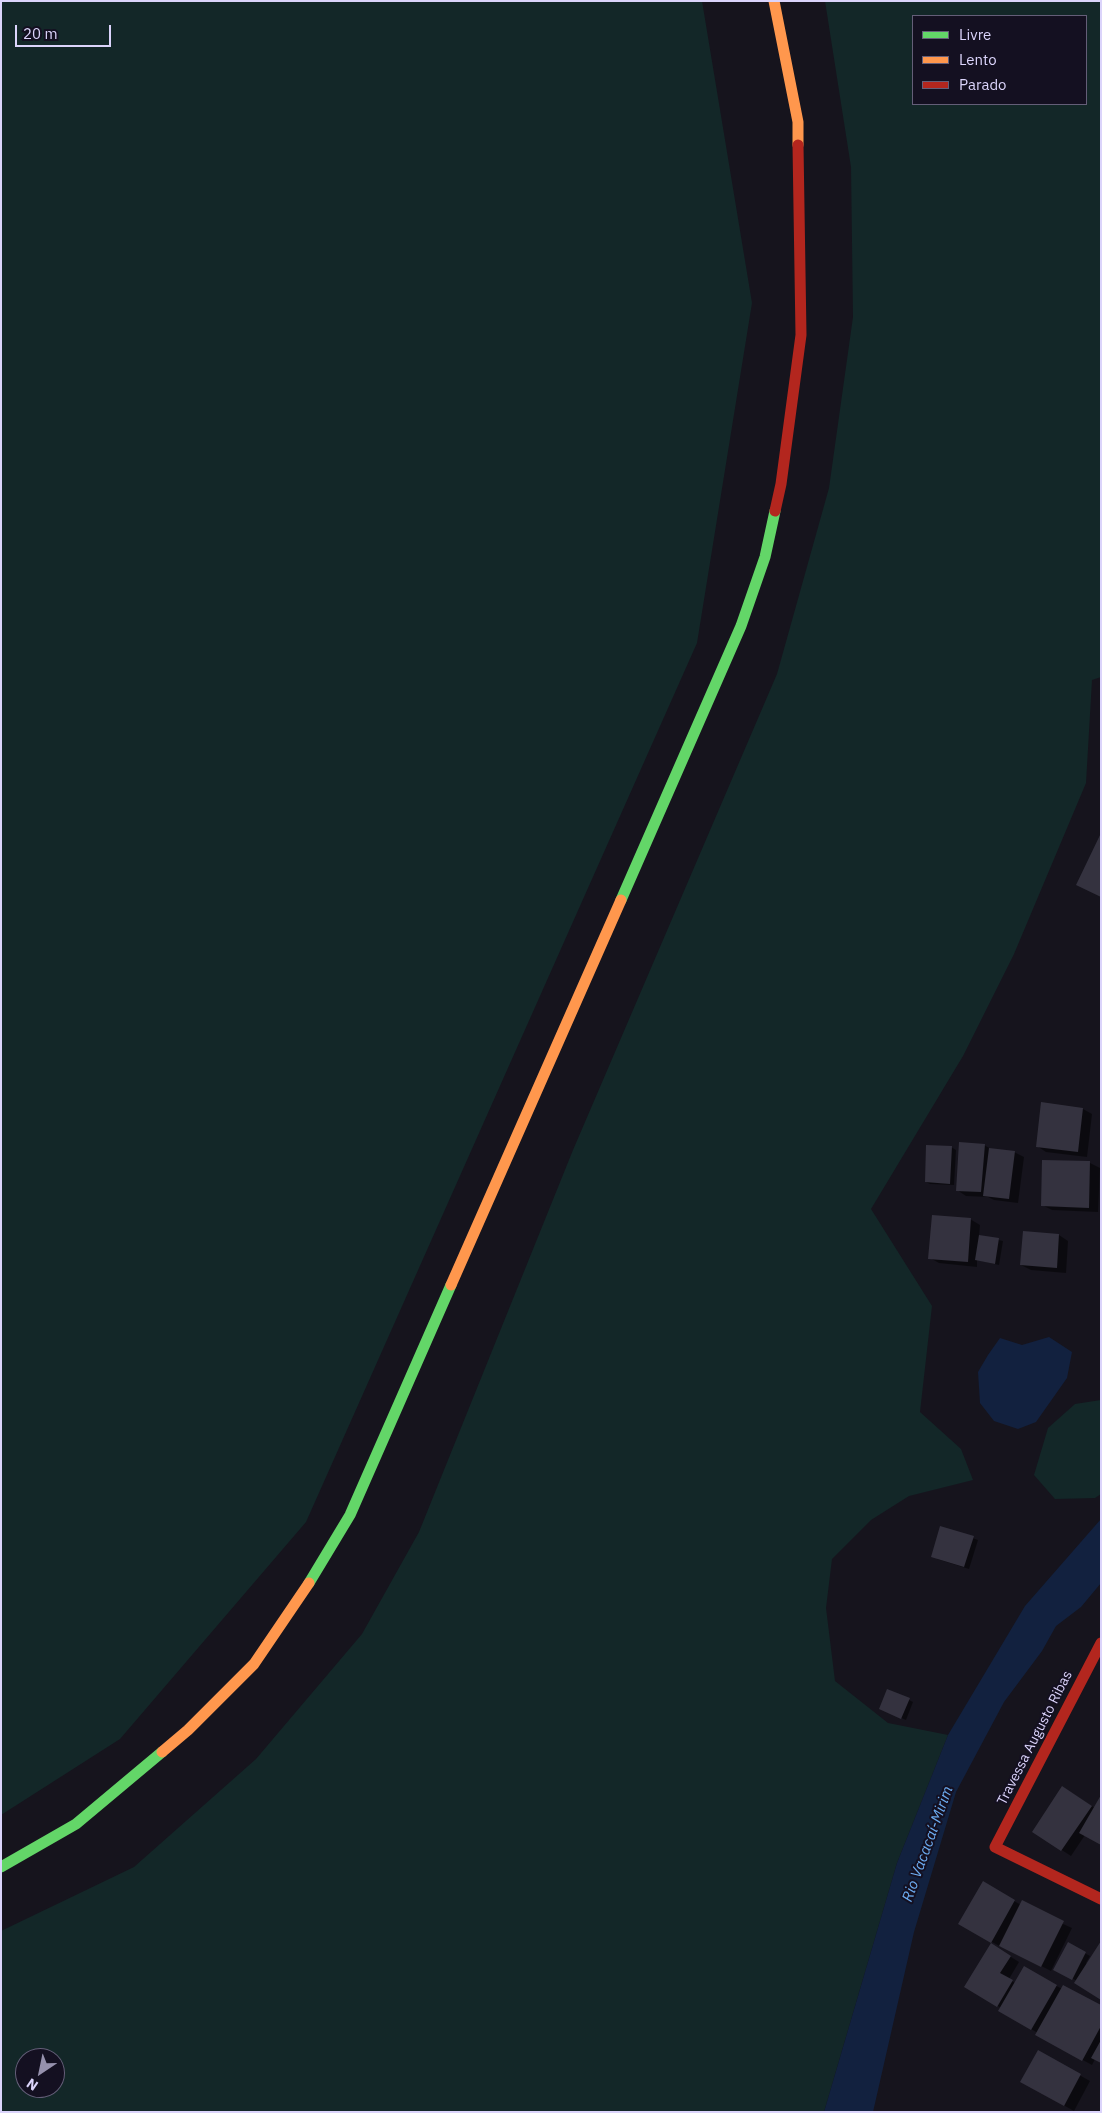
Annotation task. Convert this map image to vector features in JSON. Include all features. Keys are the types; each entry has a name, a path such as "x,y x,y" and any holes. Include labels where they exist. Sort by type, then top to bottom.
{"main road":[{"path":"1,1866 76,1824 188,1730 254,1664 327,1556 350,1515 741,626 765,557 781,484 800,335 798,122 774,1"},
{"name":"Travessa Augusto Ribas","path":"1101,1643 995,1846 1101,1899"}],"green space":[{"path":"1,1 702,1 752,303 697,643 306,1522 120,1739 1,1815"},
{"path":"825,1 1101,1 1101,677 1092,680 1086,783 1014,954 963,1056 871,1209 932,1306 920,1412 961,1449 973,1480 909,1496 871,1520 832,1559 826,1608 835,1681 888,1723 948,1735 897,1863 824,2112 1,2112 1,1931 134,1867 256,1759 362,1634 419,1532 573,1150 777,674 829,488 853,317 851,167"},
{"path":"1101,1400 1101,1494 1095,1498 1055,1499 1034,1475 1048,1428 1075,1404"}],"water":[{"path":"1049,1337 1072,1352 1067,1378 1036,1422 1018,1429 994,1421 980,1403 978,1372 988,1355 1000,1338 1022,1345"},
{"name":"Rio Vacacaí-Mirim","path":"1101,1519 1101,1583 1081,1607 1056,1626 1042,1651 1004,1702 956,1792 914,1932 873,2112 824,2112 897,1863 948,1735 1025,1606"}],"building":[{"path":"1101,833 1101,897 1076,885"},
{"path":"1041,1102 1083,1108 1078,1152 1036,1147"},
{"path":"959,1142 985,1144 981,1192 956,1191"},
{"path":"926,1145 952,1146 950,1184 925,1182"},
{"path":"989,1148 1015,1151 1009,1199 983,1196"},
{"path":"1042,1160 1090,1161 1089,1208 1041,1206"},
{"path":"932,1215 971,1218 968,1262 928,1259"},
{"path":"1023,1231 1059,1234 1057,1268 1020,1265"},
{"path":"979,1235 999,1238 995,1264 975,1260"},
{"path":"940,1526 974,1536 964,1567 931,1557"},
{"path":"887,1689 910,1698 901,1719 879,1709"},
{"path":"1062,1786 1092,1806 1061,1851 1032,1832"},
{"path":"1101,1795 1101,1845 1079,1833"},
{"path":"983,1881 1015,1900 991,1943 958,1924"},
{"path":"1022,1900 1064,1921 1041,1967 999,1946"},
{"path":"1101,1941 1101,2000 1074,1983"},
{"path":"1068,1942 1086,1952 1072,1980 1053,1970"},
{"path":"991,1943 1011,1956 1000,1973 1013,1980 997,2007 964,1987"},
{"path":"1024,1966 1057,1985 1031,2030 998,2011"},
{"path":"1063,1985 1101,2005 1101,2026 1082,2061 1035,2035"},
{"path":"1101,2040 1101,2063 1091,2058"},
{"path":"1038,2050 1081,2074 1064,2106 1020,2082"}],"traffic: fast":[{"path":"621,900 741,626 765,557 775,511"},
{"path":"309,1583 350,1515 451,1285"},
{"path":"1,1867 76,1824 162,1752"}],"traffic: slow":[{"path":"774,1 798,122 798,145"},
{"path":"451,1285 621,900"},
{"path":"162,1752 188,1730 254,1664 309,1583"}],"traffic: jam":[{"path":"775,511 781,484 801,335 798,145"},
{"path":"1101,1643 995,1847 1101,1899"}]}
